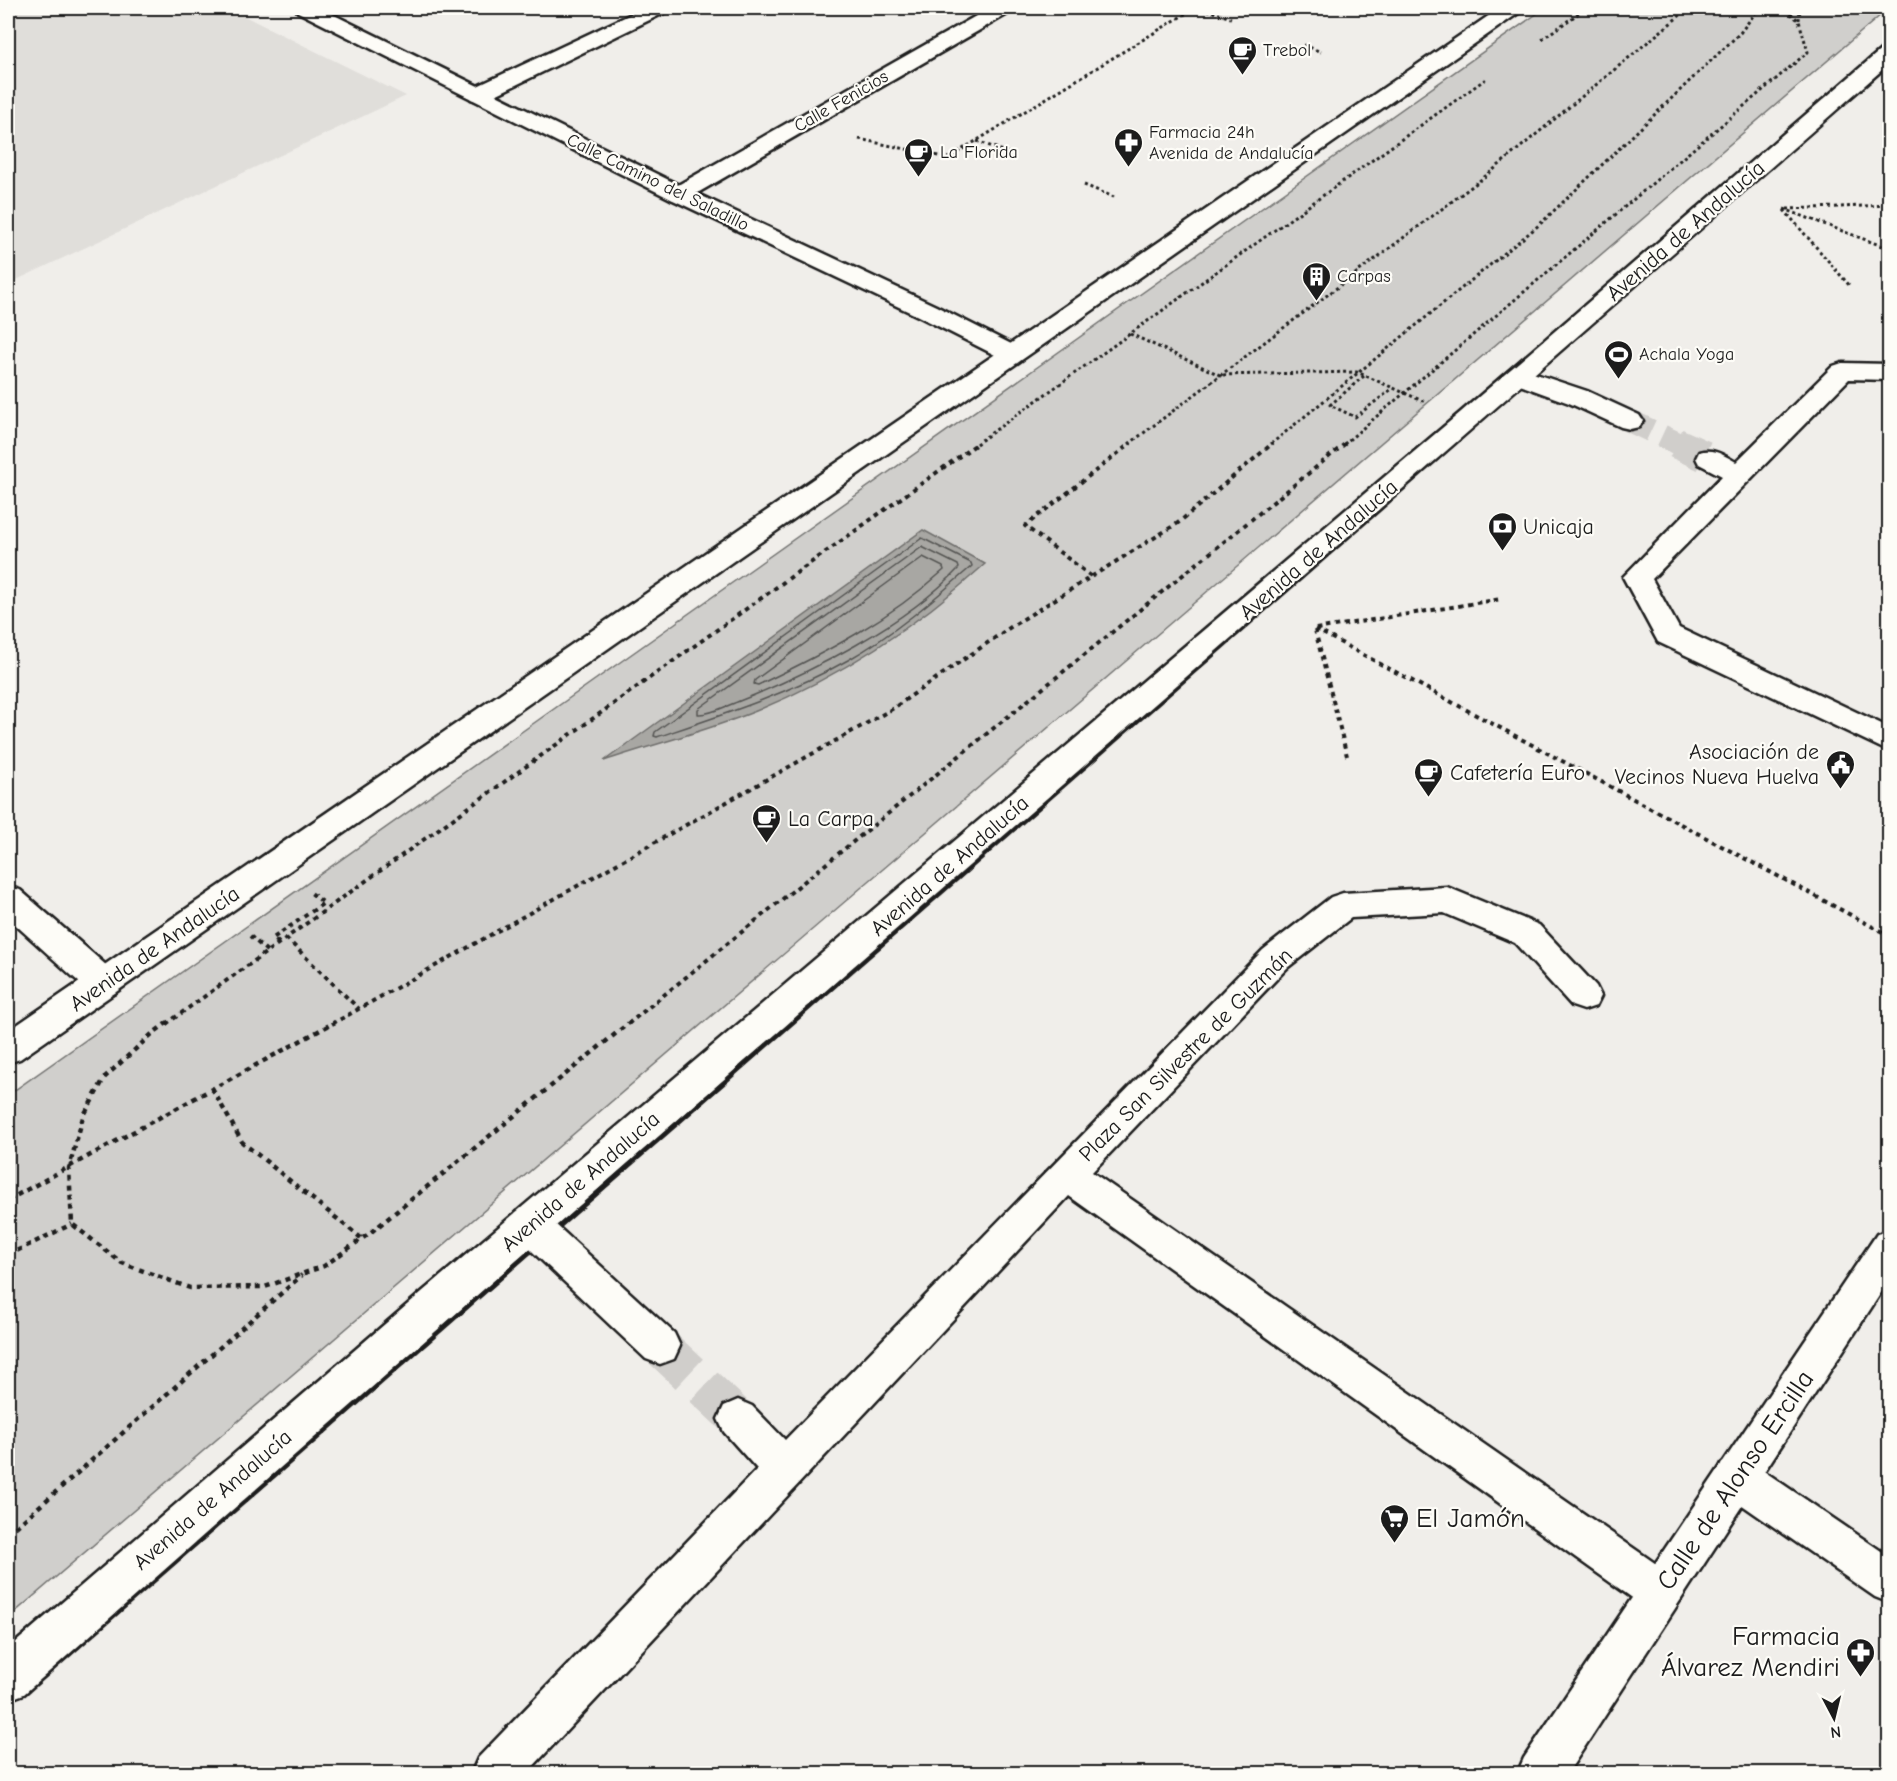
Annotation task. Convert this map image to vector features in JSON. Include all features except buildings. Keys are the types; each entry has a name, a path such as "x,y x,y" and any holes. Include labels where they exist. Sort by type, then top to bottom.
{"street":[{"name":"Calle Camino del Saladillo","path":"305,8 679,194 927,311 1012,354"},
{"path":"606,8 634,20"},
{"path":"479,94 659,8"},
{"name":"Calle Fenicios","path":"679,194 1004,8"},
{"name":"Avenida de Andalucía","path":"8,1049 1513,8"},
{"name":"Avenida de Andalucía","path":"8,1678 530,1224 1518,376 1890,51"},
{"path":"1890,372 1842,371 1637,578 1668,635 1890,741"},
{"path":"1518,376 1578,397 1630,421"},
{"path":"1709,458 1739,474"},
{"path":"8,899 103,983"},
{"name":"Plaza San Silvestre de Guzmán","path":"494,1773 1066,1174 1275,959 1343,906 1447,900 1527,934 1584,996"},
{"path":"1066,1174 1660,1592"},
{"path":"530,1224 660,1346"},
{"name":"Calle de Alonso Ercilla","path":"1540,1773 1890,1246"},
{"path":"738,1419 784,1469"},
{"path":"1737,1477 1890,1582"}],"path":[{"path":"849,136 948,158 1195,8"},
{"path":"1201,8 1231,18"},
{"path":"1537,42 1586,8"},
{"path":"1091,577 1025,526 1220,375 1487,175 1689,8"},
{"path":"8,1200 359,1009 892,709 1012,626 1178,523 1357,372 1539,225 1740,33 1759,8"},
{"path":"1785,8 1799,21"},
{"path":"1488,77 152,1034 105,1077 82,1117 69,1168 72,1224 122,1263 189,1288 265,1287 324,1266 362,1239 1406,394 1808,52 1799,21 1800,8"},
{"path":"1304,45 1321,51"},
{"path":"977,141 1011,154"},
{"path":"1084,185 1114,197"},
{"path":"1784,209 1890,205"},
{"path":"1784,209 1890,249"},
{"path":"1784,209 1849,285"},
{"path":"1120,333 1220,375 1357,372 1431,404"},
{"path":"1365,376 1330,405 1355,417 1393,389"},
{"path":"1315,629 1501,599"},
{"path":"1315,629 1347,756"},
{"path":"1315,629 1890,936"},
{"path":"279,943 273,938 324,903 307,890"},
{"path":"286,938 359,1009"},
{"path":"212,1088 242,1142 362,1239"},
{"path":"8,1256 72,1224"},
{"path":"8,1534 306,1272"}],"shaded area":[{"path":"8,8 228,8 406,96 8,284"},
{"path":"1545,8 1889,8 8,1618 8,1095"}],"water":[{"path":"923,530 985,564 905,629 818,682 756,711 604,761"}],"tunnel":[{"path":"1630,421 1679,444"},
{"path":"1676,443 1709,458"},
{"path":"660,1346 738,1419"}],"place":[{"name":"Trebol","path":"1242,76"},
{"name":"Farmacia 24h Avenida de Andalucía","path":"1128,168"},
{"name":"La Florida","path":"919,178"},
{"name":"Carpas","path":"1316,302"},
{"name":"Achala Yoga","path":"1618,380"},
{"name":"Unicaja","path":"1502,552"},
{"name":"Asociación de Vecinos Nueva Huelva","path":"1840,790"},
{"name":"Cafetería Euro","path":"1429,798"},
{"name":"La Carpa","path":"767,844"},
{"name":"El Jamón","path":"1395,1544"},
{"name":"Farmacia Álvarez Mendiri","path":"1861,1678"}]}
